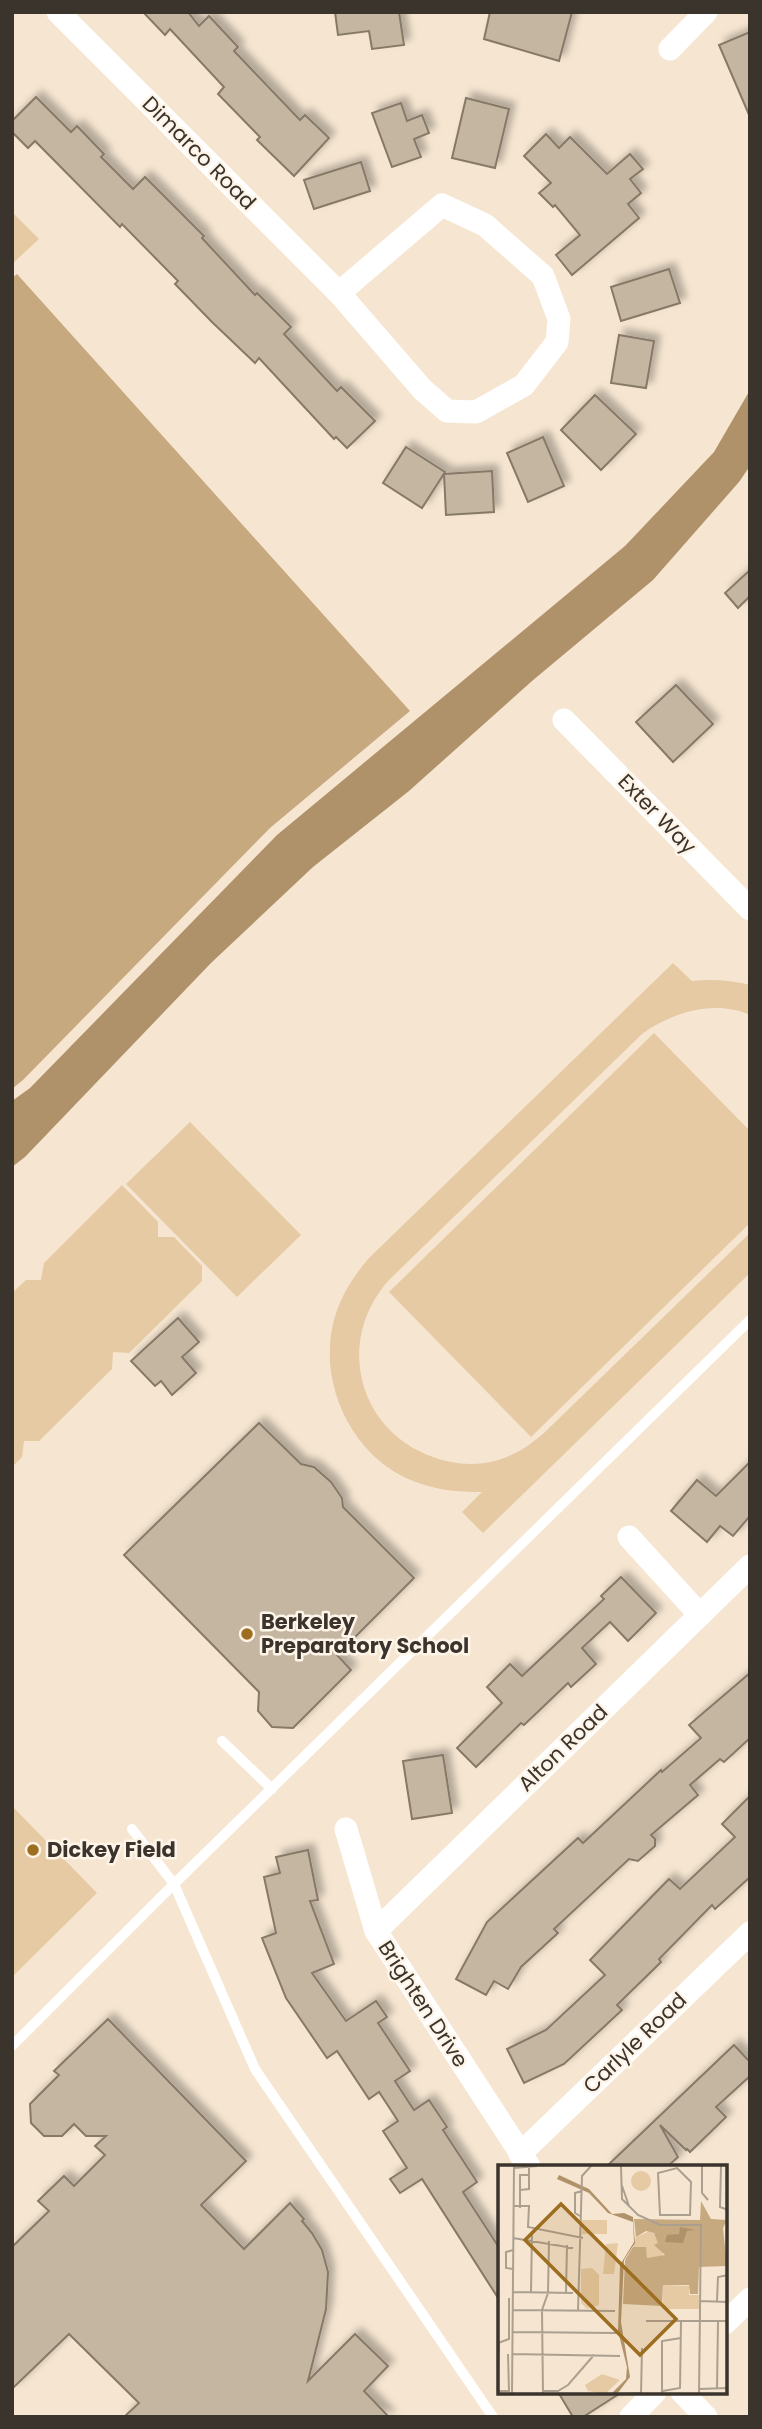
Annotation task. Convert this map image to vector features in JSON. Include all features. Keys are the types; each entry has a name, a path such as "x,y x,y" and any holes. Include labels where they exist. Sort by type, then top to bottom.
{"street":[{"name":"Dimarco Road","path":"58,12 339,293 422,389 447,411 476,412 524,385 557,342 559,319 543,276 485,225 442,205 339,293"},
{"path":"670,48 706,12"},
{"name":"Exter Way","path":"564,719 750,909"},
{"path":"629,1537 700,1615"},
{"name":"Alton Road","path":"376,1931 750,1566"},
{"name":"Brighten Drive","path":"346,1829 376,1931 524,2160"},
{"name":"Carlyle Road","path":"524,2160 750,1933"},
{"path":"727,2321 750,2299"},
{"path":"631,2417 653,2394"},
{"path":"684,2394 706,2417"}],"lane":[{"path":"12,2046 750,1320"},
{"path":"222,1741 272,1789"},
{"path":"132,1829 174,1884 255,2069 494,2417"}],"shaded area":[{"path":"12,212 39,239 12,264"},
{"path":"17,274 410,711 270,828 12,1089 12,278"},
{"path":"750,390 750,466 653,580 532,681 409,791 313,867 211,963 25,1157 12,1167 12,1101 30,1088 277,835 625,546 714,452"},
{"path":"673,963 692,981 721,980 750,985 750,1015 736,1010 708,1008 666,1020 642,1034 388,1281 370,1307 361,1335 360,1363 365,1390 378,1415 396,1436 421,1452 451,1462 490,1462 522,1450 544,1433 750,1233 750,1273 483,1533 462,1512 482,1492 447,1490 413,1481 391,1470 373,1455 357,1436 344,1415 335,1392 330,1344 334,1320 348,1288 368,1259"},
{"path":"654,1033 750,1131 750,1223 531,1437 389,1292"},
{"path":"190,1122 301,1235 237,1297 126,1184"},
{"path":"122,1185 158,1222 158,1237 174,1237 202,1266 202,1281 129,1353 113,1352 112,1369 39,1441 24,1441 22,1457 12,1467 12,1293 26,1280 41,1280 44,1263"},
{"name":"Dickey Field","path":"12,1806 97,1893 12,1977"}],"building":[{"path":"143,12 188,12 199,26 209,16 238,47 234,51 300,120 305,115 329,138 294,176 257,140 260,137 218,94 224,87 170,29 165,35"},
{"path":"335,12 399,12 404,45 372,49 369,31 338,35"},
{"path":"490,12 572,12 559,61 484,39"},
{"path":"750,32 750,117 719,45"},
{"path":"36,97 71,132 77,126 104,154 101,157 133,189 145,177 204,236 202,238 255,295 257,293 291,327 284,334 337,391 341,387 375,421 347,448 336,437 334,439 259,358 255,363 212,322 175,284 178,281 35,141 28,148 12,132 12,121"},
{"path":"466,98 509,109 495,168 452,158"},
{"path":"401,103 407,121 422,115 429,133 414,139 421,157 392,167 372,113"},
{"path":"546,134 559,148 570,137 607,174 630,154 643,169 630,179 641,193 628,204 639,218 572,275 556,255 580,235 555,205 553,207 539,193 551,183 524,156"},
{"path":"361,162 370,191 314,209 304,180"},
{"path":"669,269 680,303 621,321 611,287"},
{"path":"619,335 654,341 646,388 611,383"},
{"path":"595,395 636,434 601,470 561,430"},
{"path":"543,437 564,486 528,502 507,453"},
{"path":"406,447 445,472 422,508 383,483"},
{"path":"492,471 494,512 446,515 444,474"},
{"path":"750,570 750,596 738,608 725,593"},
{"path":"676,685 713,724 673,762 636,722"},
{"path":"178,1318 199,1342 182,1357 196,1373 172,1395 161,1381 155,1386 131,1361"},
{"path":"259,1423 301,1464 314,1467 331,1482 342,1498 343,1507 414,1578 337,1655 351,1670 293,1728 272,1727 258,1711 259,1692 124,1555"},
{"path":"750,1462 750,1516 733,1536 720,1526 707,1542 671,1511 697,1480 716,1496"},
{"path":"621,1577 656,1613 628,1641 610,1622 582,1648 596,1664 571,1687 568,1683 524,1725 521,1723 476,1767 457,1748 502,1703 487,1687 510,1664 522,1676 604,1599 601,1596"},
{"path":"750,1673 750,1738 724,1762 720,1759 690,1785 698,1795 651,1835 655,1839 655,1846 638,1861 629,1859 554,1929 558,1933 521,1967 508,1989 494,1981 486,1995 456,1979 487,1922 578,1838 583,1843 661,1770 662,1772 701,1738 689,1725"},
{"path":"443,1755 452,1813 412,1819 403,1761"},
{"path":"750,1796 750,1877 715,1909 712,1905 659,1959 661,1962 617,2005 622,2010 564,2064 524,2083 507,2049 546,2030 605,1975 590,1960 669,1879 680,1889 735,1837 722,1824"},
{"path":"308,1850 318,1900 310,1901 334,1964 312,1973 346,2021 376,2001 387,2017 378,2023 410,2071 395,2081 414,2110 429,2100 447,2127 443,2130 477,2182 463,2192 498,2246 498,2298 422,2179 400,2193 390,2179 407,2168 383,2131 398,2121 379,2092 369,2099 337,2051 327,2058 286,1998 262,1938 276,1933 264,1877 280,1873 276,1857"},
{"path":"108,2019 246,2161 201,2205 244,2249 290,2203 304,2219 302,2221 322,2250 328,2272 326,2309 308,2381 355,2334 388,2366 364,2391 389,2417 124,2417 139,2403 69,2334 12,2389 12,2247 49,2211 38,2201 64,2176 74,2186 105,2155 95,2146 106,2136 86,2136 74,2124 62,2136 44,2136 31,2123 30,2104 59,2075 54,2071"},
{"path":"734,2045 750,2062 750,2076 716,2107 726,2117 690,2152 660,2125 678,2157 669,2165 608,2165"},
{"path":"559,2394 619,2394 583,2417 573,2417"}],"place":[{"name":"Berkeley Preparatory School","path":"247,1634"},
{"name":"Dickey Field","path":"33,1850"}]}
